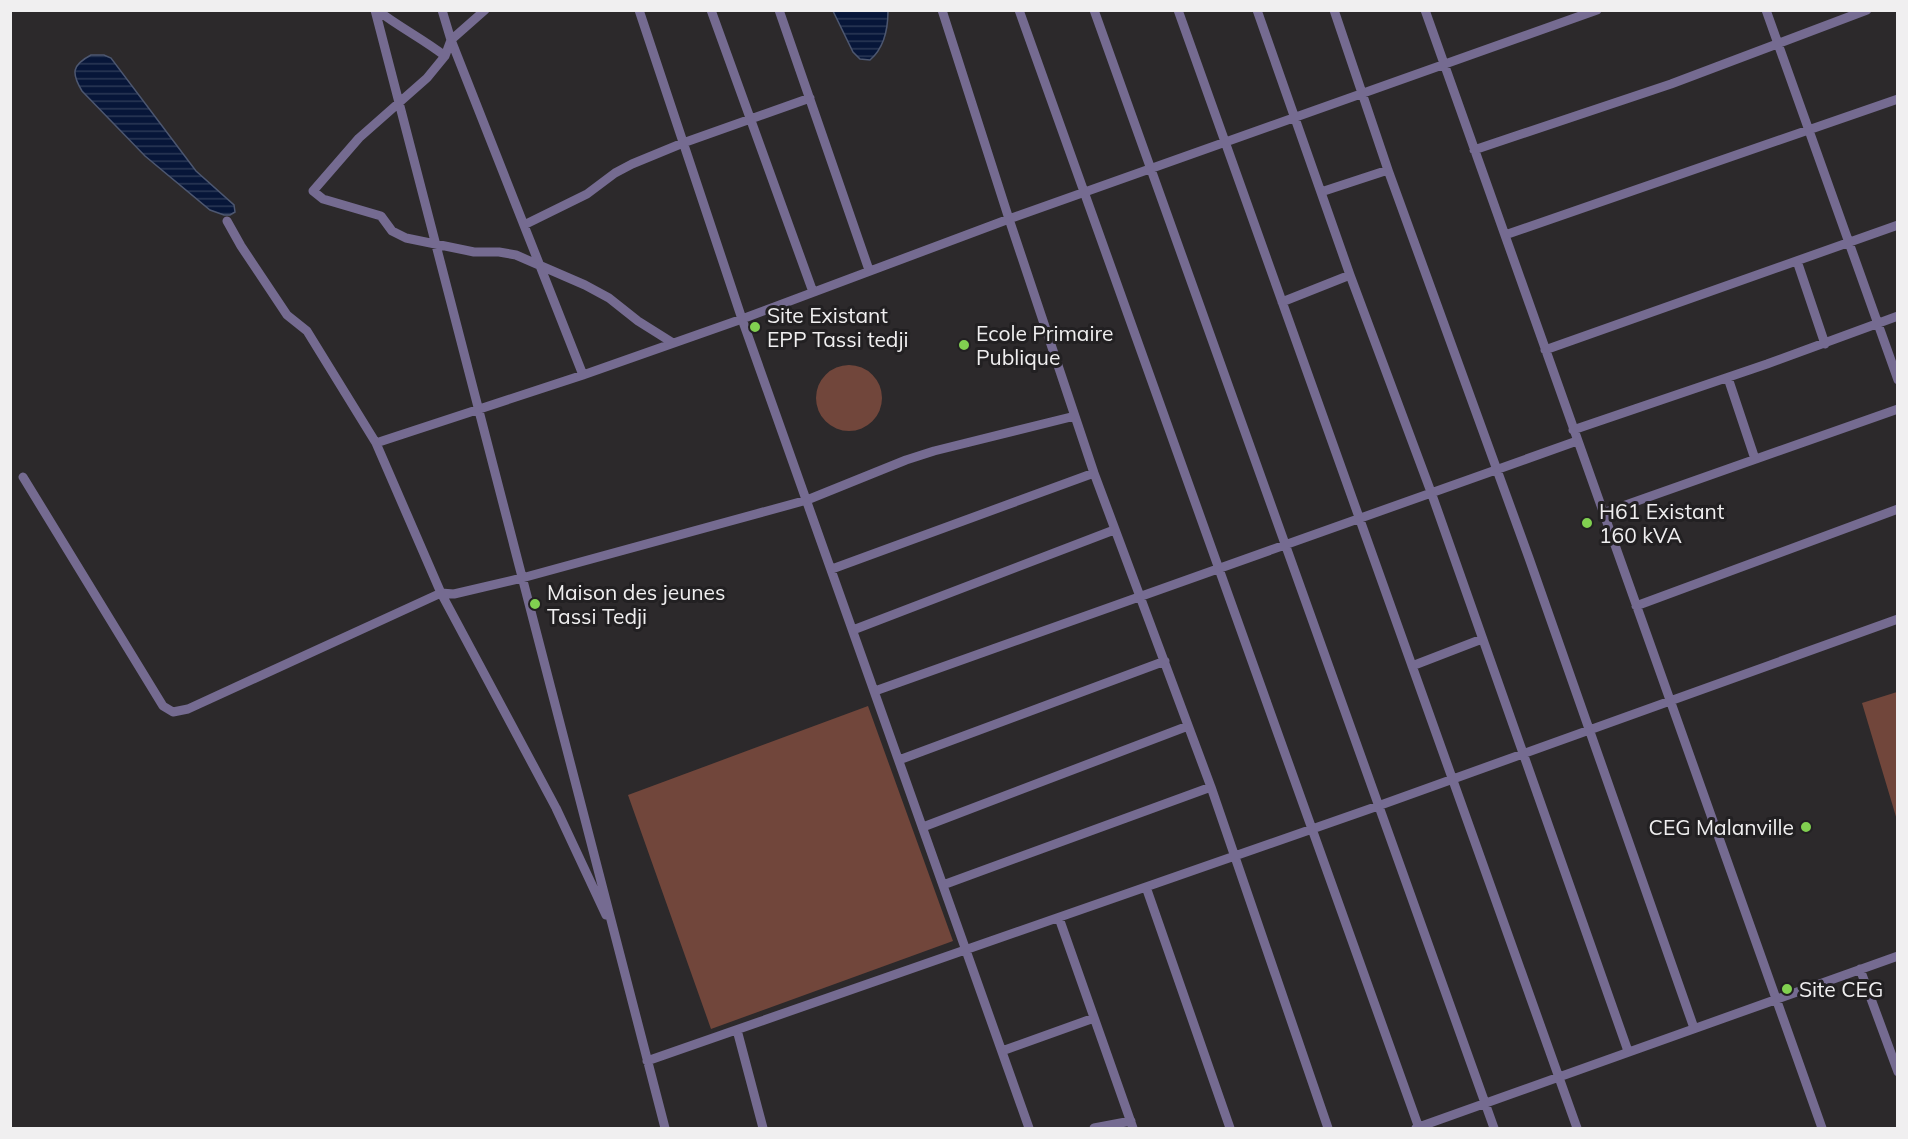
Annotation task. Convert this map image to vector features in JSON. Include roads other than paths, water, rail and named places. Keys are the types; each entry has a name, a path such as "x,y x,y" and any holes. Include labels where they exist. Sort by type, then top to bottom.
{"street":[{"path":"376,10 394,23 416,34 445,56"},
{"path":"376,10 665,1128"},
{"path":"442,10 451,40 583,375"},
{"path":"485,10 451,40 445,56 427,78 359,138 313,190 323,199 381,216 397,234 474,252 516,255 609,298 638,321 673,343"},
{"path":"639,10 742,319 1029,1128"},
{"path":"711,10 813,292"},
{"path":"778,10 869,270"},
{"path":"942,10 1094,473 1211,787 1328,1128"},
{"path":"1019,10 1418,1128 1898,956"},
{"path":"1094,10 1494,1128"},
{"path":"1178,10 1577,1127 1566,1128"},
{"path":"1257,10 1350,275 1431,492 1628,1052"},
{"path":"1334,10 1388,170 1529,558 1694,1028"},
{"path":"1425,10 1671,700 1774,999 1822,1128"},
{"path":"376,443 583,375 742,319 1009,219 1597,10"},
{"path":"1766,10 1898,380"},
{"path":"1474,150 1671,84 1867,10"},
{"path":"524,225 587,194 615,173 632,164 750,118 810,98"},
{"path":"1504,235 1898,99"},
{"path":"1322,192 1388,170"},
{"path":"227,221 287,315 307,331 376,443 441,593 556,808 616,936"},
{"path":"1545,350 1898,225"},
{"path":"1797,261 1825,344"},
{"path":"1282,302 1350,275"},
{"path":"1574,430 1825,344 1898,316"},
{"path":"1728,378 1755,459"},
{"path":"1603,513 1898,409"},
{"path":"23,477 163,706 173,712 188,709 441,593 454,594 522,578 807,500 934,451 1075,416"},
{"path":"875,691 1577,441"},
{"path":"832,569 1094,473"},
{"path":"1636,606 1898,509"},
{"path":"853,630 1114,530"},
{"path":"647,1061 1377,806 1898,619"},
{"path":"1412,666 1482,639"},
{"path":"899,760 1165,662"},
{"path":"923,827 1188,726"},
{"path":"943,885 1211,787"},
{"path":"1146,887 1230,1128"},
{"path":"1059,918 1132,1124 1094,1128"},
{"path":"1860,969 1898,1072"},
{"path":"1002,1051 1094,1017"},
{"path":"737,1030 763,1128"}],"water":[{"path":"833,11 888,11 884,37 879,50 870,60 860,59 853,52"},
{"path":"91,55 104,55 111,58 196,171 234,205 235,212 224,215 210,210 145,156 82,91 76,79 75,70 80,62"}],"place":[{"name":"Site Existant EPP Tassi tedji","path":"755,327"},
{"name":"Ecole Primaire Publique","path":"964,345"},
{"name":"H61 Existant 160 kVA","path":"1587,523"},
{"name":"Maison des jeunes Tassi Tedji","path":"535,604"},
{"name":"CEG Malanville","path":"1806,827"},
{"name":"Site CEG","path":"1787,989"}]}
